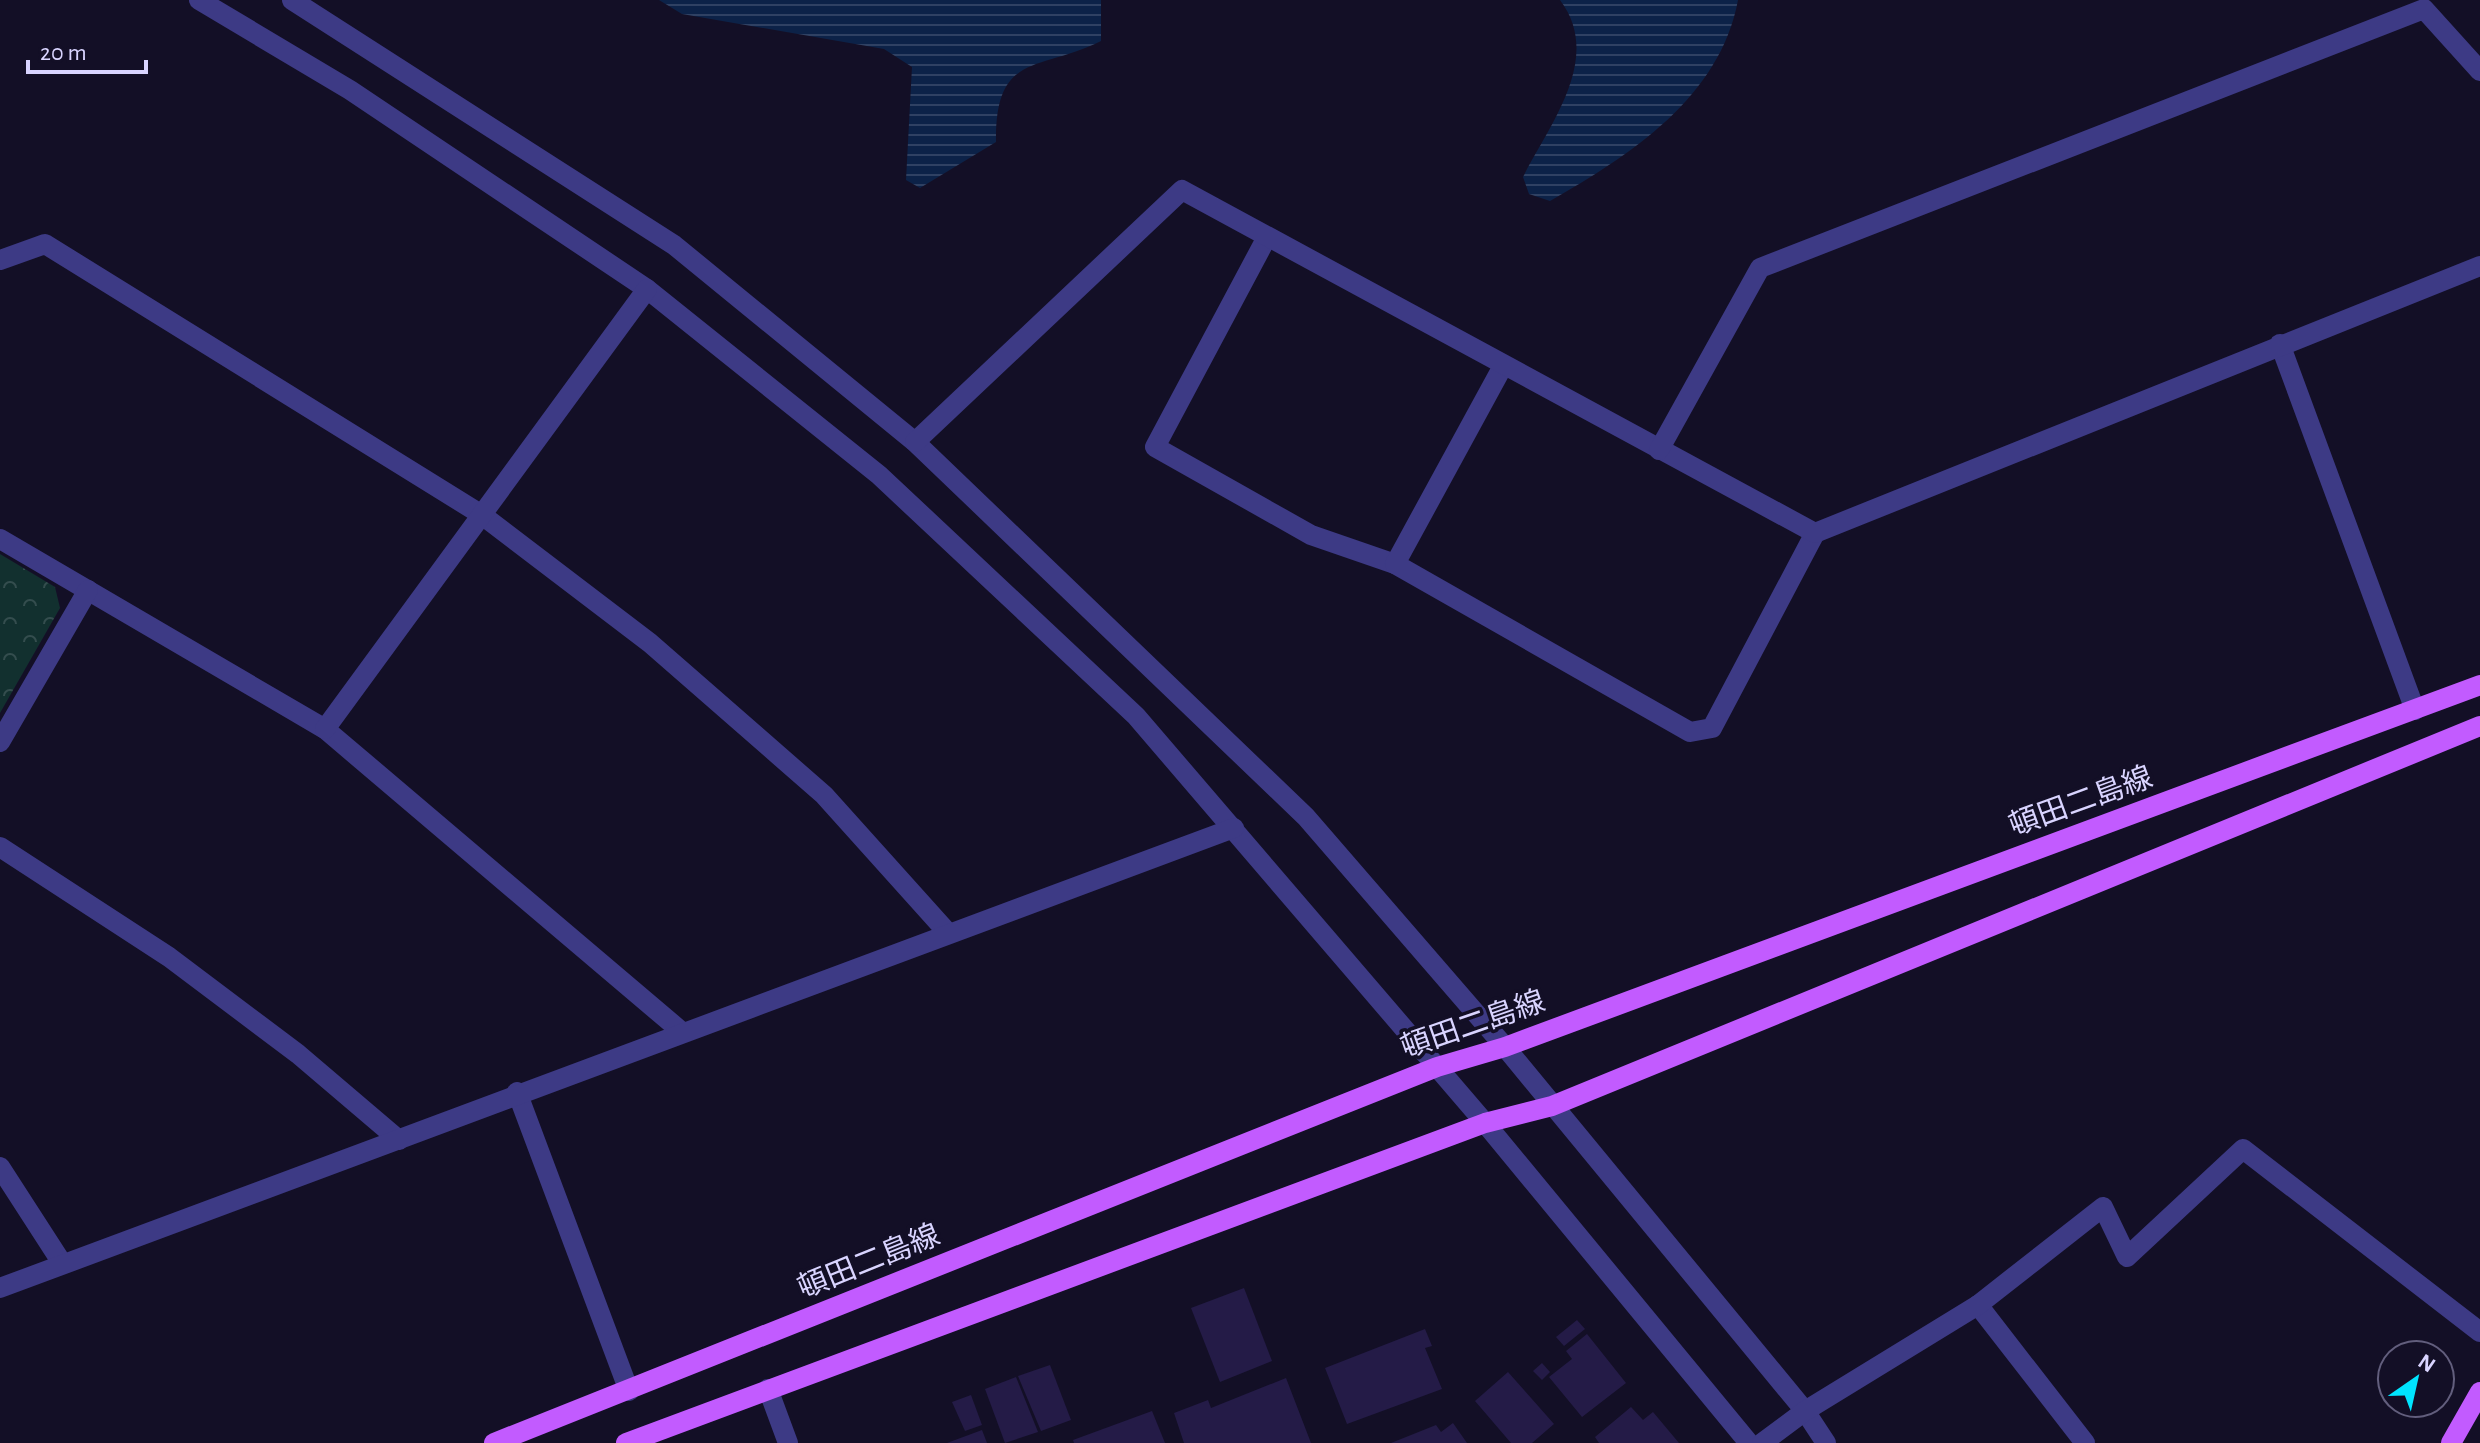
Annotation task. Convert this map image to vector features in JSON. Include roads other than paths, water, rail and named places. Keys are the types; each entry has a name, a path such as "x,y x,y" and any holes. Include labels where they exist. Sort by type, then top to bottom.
{"main road":[{"name":"頓田二島線","path":"494,1443 1437,1067 1505,1047 2480,685"},
{"path":"626,1443 1485,1123 1552,1106 2480,726"},
{"path":"2451,1443 2480,1392"}],"street":[{"path":"199,0 350,90 647,289 879,475 1136,716 1485,1123 1749,1443"},
{"path":"292,0 674,245 915,442 1306,817 1505,1047 1805,1411 1826,1443"},
{"path":"1659,450 1760,268 2424,9 2480,71"},
{"path":"915,442 1182,190 1815,533"},
{"path":"1267,237 1155,447 1311,535 1395,564 1690,732 1712,728 1815,533 2480,266"},
{"path":"0,260 45,244 482,515 650,643 824,795 948,933"},
{"path":"325,729 647,289"},
{"path":"2280,344 2415,710"},
{"path":"1395,564 1503,366"},
{"path":"0,539 325,729 682,1032"},
{"path":"0,742 88,590"},
{"path":"0,1288 399,1140 517,1092 1234,828"},
{"path":"0,847 169,957 298,1054 399,1140"},
{"path":"517,1092 629,1391"},
{"path":"1762,1443 1805,1411 1978,1305 2103,1207 2127,1257 2243,1149 2480,1332"},
{"path":"0,1167 62,1263"},
{"path":"1978,1305 2085,1443"},
{"path":"768,1389 788,1443"}],"water":[{"path":"659,0 1101,0 1101,41 1025,69 1012,78 1003,92 996,142 920,188 906,180 912,67 884,49 682,14"},
{"path":"1560,0 1738,0 1728,35 1712,66 1668,120 1611,164 1550,201 1529,194 1523,177 1558,113 1574,68 1576,45 1572,22"}]}
